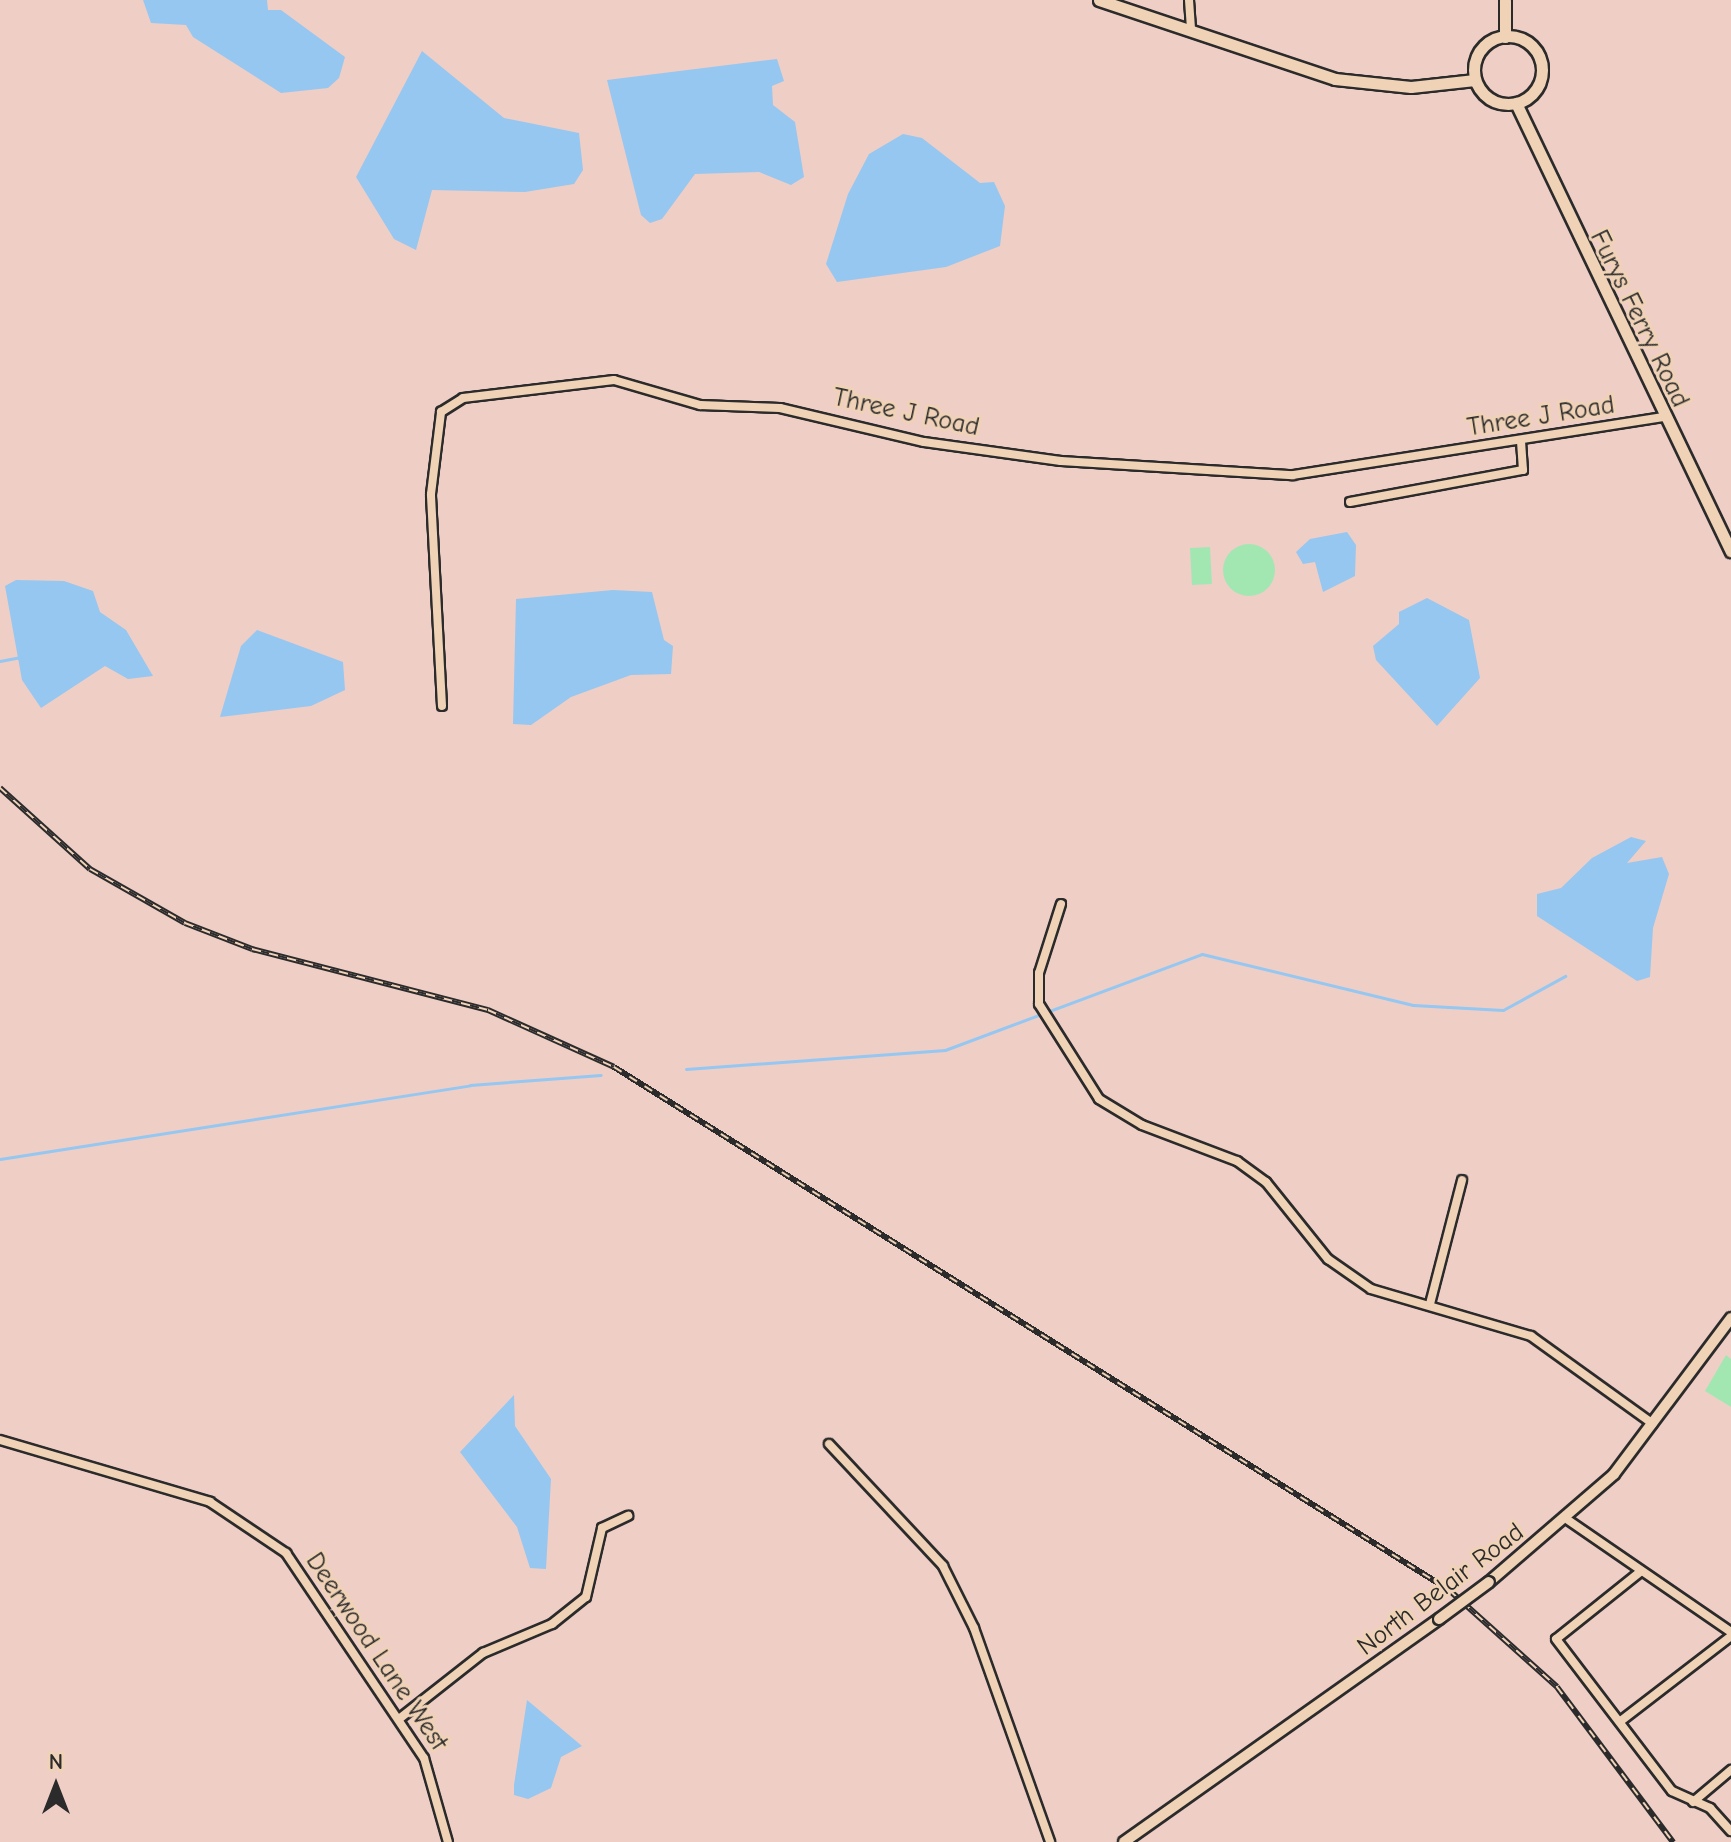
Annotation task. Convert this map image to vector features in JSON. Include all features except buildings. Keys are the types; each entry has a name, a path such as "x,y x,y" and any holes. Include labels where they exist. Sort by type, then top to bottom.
{"main road":[{"path":"1099,0 1366,85 1475,80"},
{"path":"1505,0 1505,37"},
{"path":"1505,37 1526,41 1541,63 1536,89 1516,103 1493,101 1475,80 1480,51 1505,37"},
{"name":"Furys Ferry Road","path":"1516,103 1662,417 1731,551"}],"street":[{"path":"1189,0 1191,31"},
{"name":"Three J Road","path":"442,706 431,494 441,412 463,398 614,380 700,405 780,408 924,442 1061,461 1293,475 1662,417"},
{"path":"1350,502 1523,470 1521,441"},
{"path":"1061,904 1039,973 1039,1004 1099,1099 1142,1125 1237,1161 1266,1182 1346,1274 1371,1289 1531,1336 1653,1424"},
{"path":"1430,1304 1462,1180"},
{"name":"North Belair Road","path":"1124,1842 1439,1619 1568,1520 1653,1424 1731,1318"},
{"name":"Deerwood Lane West","path":"0,1440 151,1481 248,1524 286,1553 399,1719 436,1782 448,1842"},
{"path":"829,1444 943,1566 974,1628 1050,1842"},
{"path":"399,1719 483,1653 552,1624 586,1597 602,1528 628,1516"},
{"path":"1568,1520 1731,1634 1622,1720"},
{"path":"1640,1572 1556,1639 1622,1720 1672,1791 1693,1802 1731,1831"},
{"path":"1693,1802 1731,1770"}],"green space":[{"path":"1249,544 1267,552 1275,570 1267,588 1249,596 1231,588 1223,570 1231,552"},
{"path":"1210,547 1212,584 1192,585 1190,548"},
{"path":"1726,1355 1731,1359 1731,1407 1705,1391"}],"water":[{"path":"143,0 267,0 268,10 281,10 345,57 339,78 328,88 281,93 193,37 186,25 151,23"},
{"path":"422,51 504,118 579,133 583,170 574,184 525,192 432,190 416,250 394,239 356,177"},
{"path":"777,59 784,81 772,86 773,105 795,122 804,177 791,185 759,172 695,174 662,219 650,223 641,215 607,80"},
{"path":"903,134 922,138 980,183 994,182 1005,206 1000,246 946,267 837,282 826,264 848,194 869,154"},
{"path":"1347,532 1356,545 1355,576 1323,592 1315,562 1303,564 1296,552 1310,539"},
{"path":"16,580 64,581 93,591 100,612 126,630 153,676 128,679 105,666 41,708 22,680 5,586"},
{"path":"613,590 652,592 664,640 673,646 671,674 631,675 571,697 531,725 513,724 516,599"},
{"path":"1427,598 1469,620 1480,678 1437,726 1376,660 1373,646 1399,624 1399,612"},
{"path":"257,630 343,662 345,690 311,706 220,717 241,646"},
{"path":"1631,837 1646,841 1627,863 1662,857 1669,874 1653,928 1650,977 1637,981 1537,916 1537,894 1561,888 1592,858"},
{"path":"514,1395 515,1426 551,1479 546,1569 530,1568 517,1527 460,1452"},
{"path":"527,1700 582,1746 561,1757 551,1788 528,1799 514,1795"}],"waterway":[{"path":"0,661 21,657"},
{"path":"686,1069 945,1050 1202,954 1413,1005 1503,1010 1565,976"},
{"path":"0,1159 470,1085 601,1075"}],"railway":[{"path":"0,788 90,869 185,923 252,949 488,1010 614,1067 1449,1590 1557,1687 1673,1842"}]}
